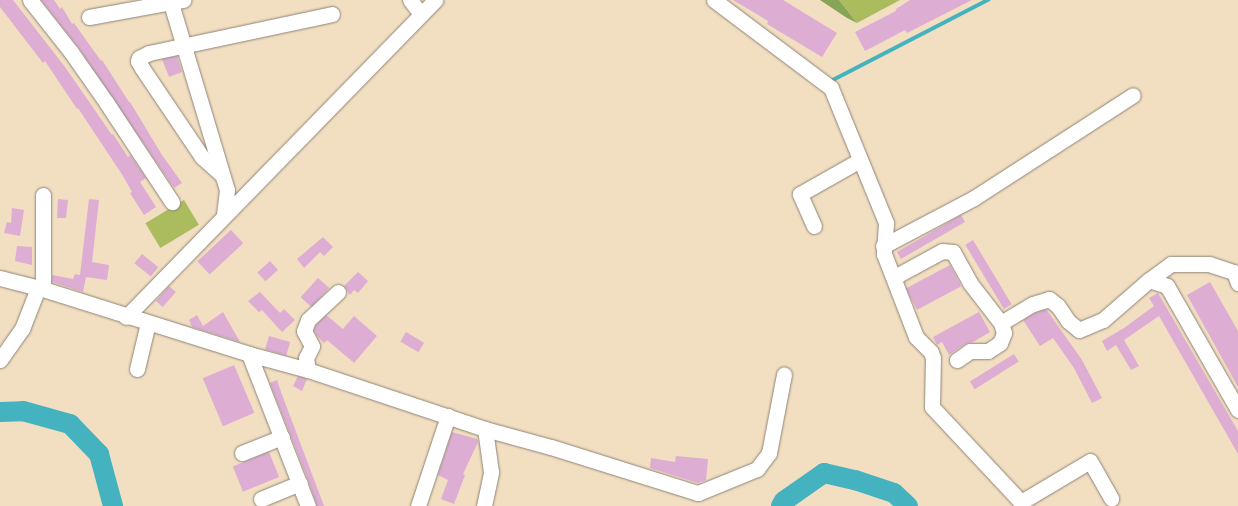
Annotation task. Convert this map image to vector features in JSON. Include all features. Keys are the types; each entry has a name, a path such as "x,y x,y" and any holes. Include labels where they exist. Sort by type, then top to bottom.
{"street":[{"path":"30,0 71,52 172,202"},
{"path":"410,0 421,14"},
{"path":"126,317 435,0"},
{"path":"714,0 831,88 886,223 883,246 884,254 916,337 931,352 933,358 932,407 1021,502 1090,461 1110,498"},
{"path":"89,17 174,1 183,45 226,190 224,216"},
{"path":"222,175 202,157 138,61 141,56 183,45 332,14"},
{"path":"883,246 980,195 1134,95"},
{"path":"814,226 800,194 860,160"},
{"path":"0,360 22,329 40,289 43,195"},
{"path":"894,279 898,275 942,251 953,252 970,283 1001,323 1004,333 1000,343 988,351 970,351 957,360"},
{"path":"1001,323 1033,304 1049,299 1058,306 1068,321 1079,330 1103,320 1149,280 1171,264 1208,264 1234,272 1238,283"},
{"path":"0,278 40,289 148,324 308,370 485,429 551,447 698,493 757,469 769,453 784,374"},
{"path":"1149,280 1167,286 1238,410"},
{"path":"308,370 306,358 312,346 304,331 308,320 338,292"},
{"path":"137,369 148,324"},
{"path":"249,354 308,506"},
{"path":"418,506 448,416"},
{"path":"484,506 491,472 485,429"},
{"path":"242,453 282,437"},
{"path":"261,499 300,483"}],"green space":[{"path":"820,0 839,0 857,23 847,18"},
{"path":"839,0 900,0 857,23"},
{"path":"184,200 199,225 160,248 145,223"}],"building":[{"path":"0,0 13,0 65,67 128,157 130,155 146,178 140,182 156,207 144,215 130,193 132,192 123,176 78,108 77,109 45,61 43,63 0,7"},
{"path":"41,0 54,0 60,9 62,7 72,24 74,23 101,61 102,60 130,102 162,155 182,183 174,188 78,47"},
{"path":"733,0 783,0 837,33 822,57 767,24 768,21"},
{"path":"910,0 972,0 907,33 905,30 865,51 855,32 896,11 896,9"},
{"path":"177,56 182,72 169,77 162,59"},
{"path":"58,199 68,200 66,218 57,218"},
{"path":"89,199 99,200 92,262 109,265 107,280 86,277 83,292 52,282 52,275 73,279 75,274 80,275"},
{"path":"12,208 24,210 20,236 4,233 7,222 11,223"},
{"path":"961,215 965,222 901,259 897,252"},
{"path":"231,230 243,243 210,275 197,261"},
{"path":"323,237 333,247 324,256 320,252 304,268 297,259"},
{"path":"973,240 1012,304 1004,309 965,245"},
{"path":"17,246 32,247 32,265 15,261"},
{"path":"142,254 158,267 151,277 134,263"},
{"path":"270,261 278,270 265,281 257,272"},
{"path":"950,265 961,286 917,310 906,288"},
{"path":"358,272 368,281 358,293 354,290 350,295 344,286"},
{"path":"318,278 329,288 312,307 301,297"},
{"path":"1210,282 1238,331 1238,387 1187,295"},
{"path":"169,286 176,292 163,307 156,301"},
{"path":"260,292 280,313 284,309 295,320 282,332 262,310 259,312 248,301"},
{"path":"1158,293 1238,431 1238,454 1159,316 1124,340 1139,366 1131,370 1116,345 1107,351 1102,341 1124,328 1154,306 1149,298"},
{"path":"1046,309 1082,360 1102,398 1092,403 1074,368 1053,338 1040,346 1023,320"},
{"path":"223,312 240,342 192,327 189,320 197,315 203,326"},
{"path":"979,312 990,332 973,342 965,344 949,355 942,342 937,345 933,337"},
{"path":"326,315 343,329 354,316 377,336 354,363 327,340 324,343 317,336 314,330 316,325"},
{"path":"406,332 424,343 418,352 400,341"},
{"path":"269,336 290,342 286,356 265,349"},
{"path":"1014,354 1019,362 975,389 970,382"},
{"path":"234,365 254,413 223,426 203,378"},
{"path":"298,376 307,379 302,391 293,386"},
{"path":"277,380 324,506 317,506 270,383"},
{"path":"452,432 477,439 478,442 463,474 465,475 454,504 441,499 448,480 438,475"},
{"path":"269,452 279,477 243,492 233,467"},
{"path":"676,456 708,459 706,480 698,483 650,468 651,458 675,462"}],"waterway":[{"path":"829,79 831,81 988,0"},
{"path":"0,412 23,411 70,424 99,454 113,506"},
{"path":"781,506 784,501 824,473 855,480 894,493 908,506"}]}
